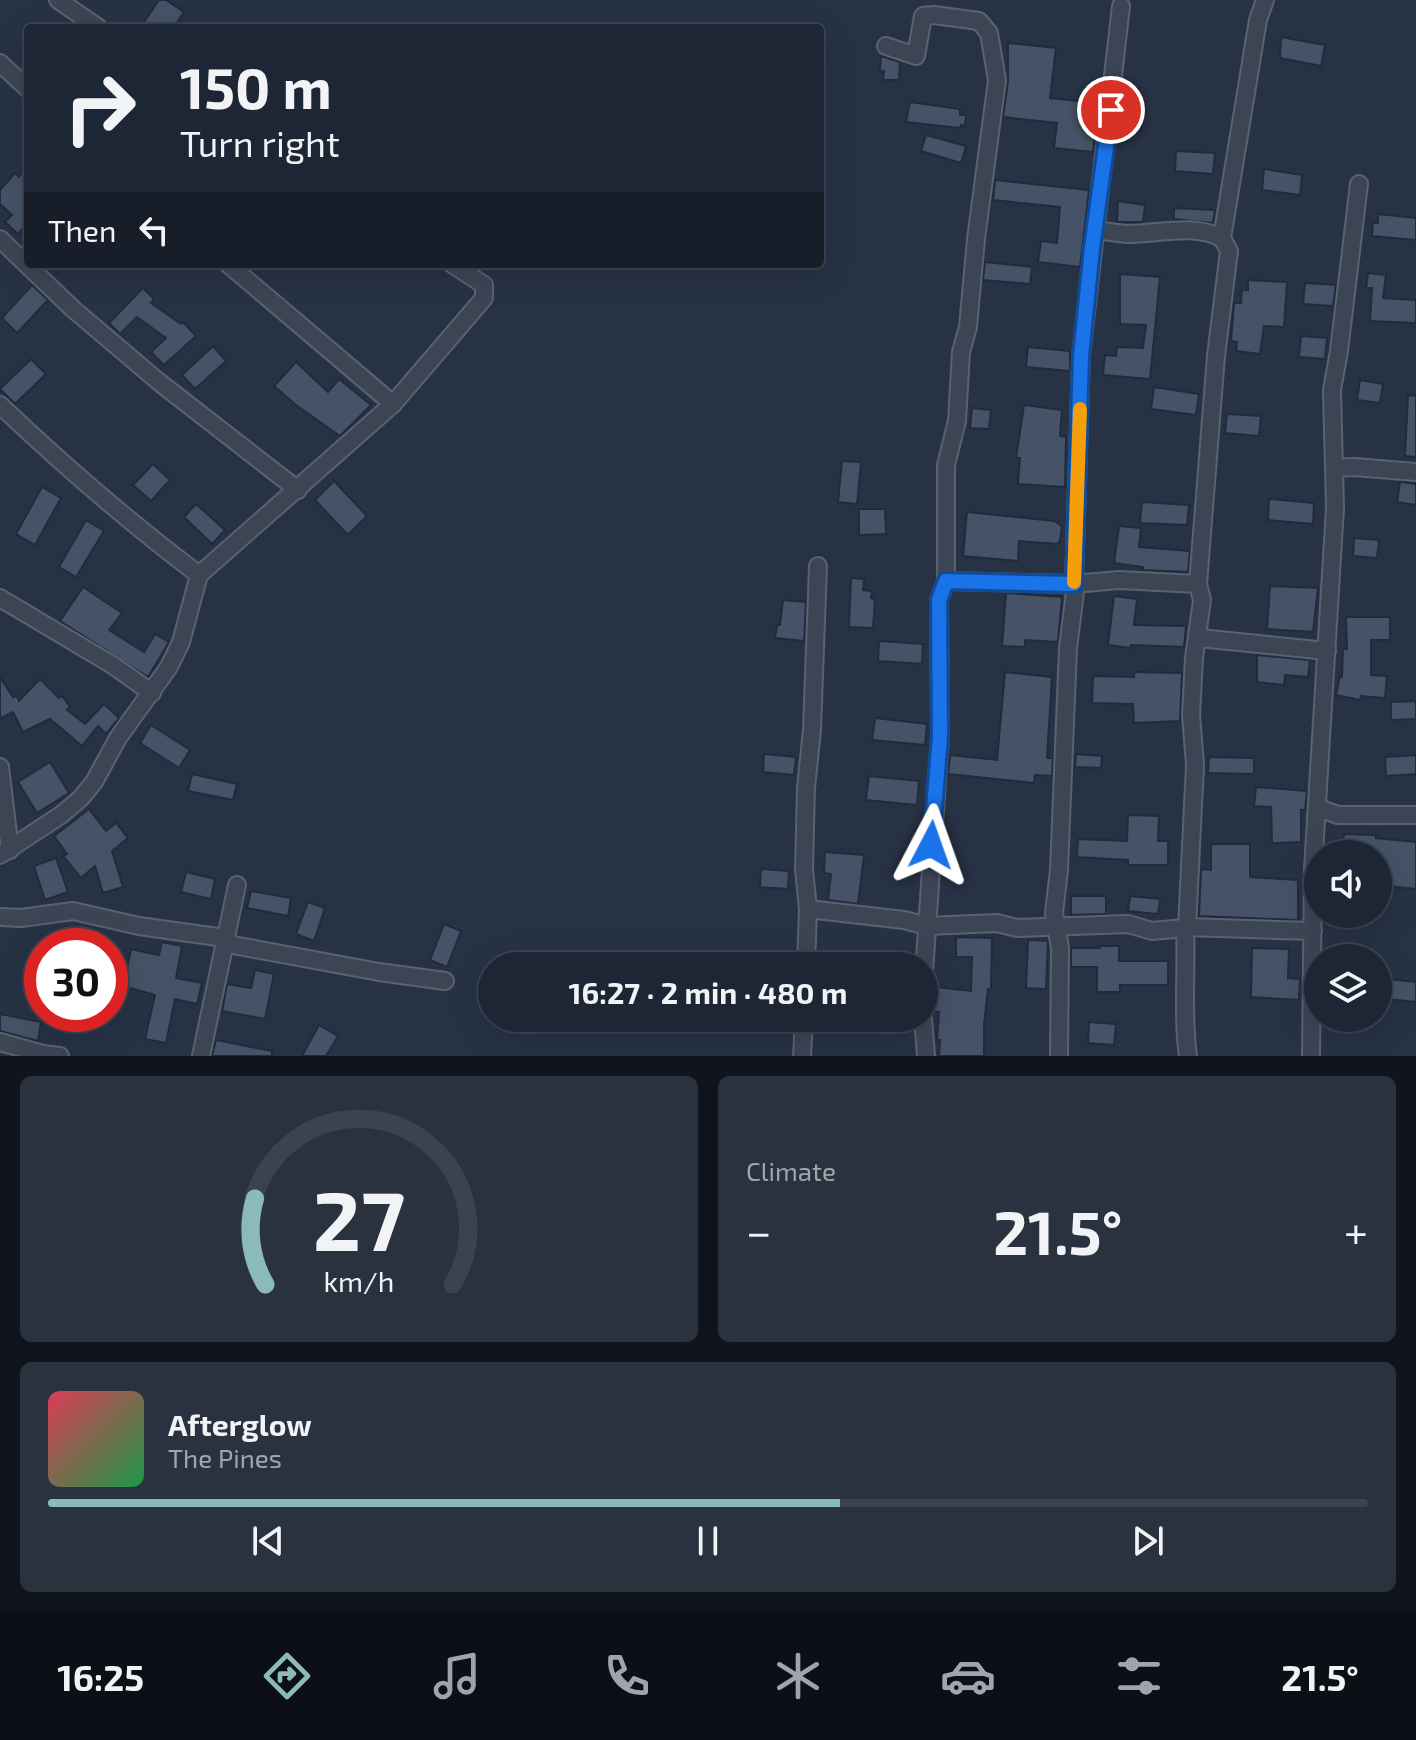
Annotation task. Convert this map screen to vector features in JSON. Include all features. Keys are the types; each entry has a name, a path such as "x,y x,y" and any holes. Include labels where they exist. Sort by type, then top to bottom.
{"street":[{"path":"58,0 93,24"},
{"path":"1222,238 1258,20 1265,0"},
{"path":"1059,1056 1060,948 1054,913 1059,870 1068,648 1075,584 1081,356 1121,6"},
{"path":"886,46 916,56 923,16 979,21 989,33 997,80 968,327 961,352 957,421 946,465 946,581 939,600 940,736 925,952"},
{"path":"0,63 24,85"},
{"path":"1311,1056 1313,869 1335,508 1332,390 1359,184"},
{"path":"1095,230 1126,234 1191,229 1208,231 1222,238 1229,251 1216,356 1198,584 1202,600 1194,658 1191,715 1195,765 1183,1022 1188,1056"},
{"path":"0,239 24,262"},
{"path":"30,268 159,382 298,490"},
{"path":"233,268 393,404"},
{"path":"5,852 81,798 94,782 118,738 152,693 181,642 199,575 393,404 486,295 484,285 458,268"},
{"path":"0,405 131,523 199,575"},
{"path":"1334,468 1416,472"},
{"path":"806,952 805,815 812,730 818,566"},
{"path":"946,581 1075,584 1119,580 1198,584"},
{"path":"0,598 114,666 152,693"},
{"path":"1199,638 1327,651"},
{"path":"0,767 5,852"},
{"path":"1318,808 1338,815 1416,815"},
{"path":"201,1056 237,885"},
{"path":"808,909 904,920 927,926 997,923 1017,928 1128,924 1152,931 1186,928 1313,931"},
{"path":"0,917 21,918 73,911 139,926 225,938 233,945 300,959 445,981"},
{"path":"802,1056 803,1032"},
{"path":"924,1032 926,1056"},
{"path":"0,1042 60,1056"}],"building":[{"path":"159,0 166,0 184,12 176,24 143,24"},
{"path":"1281,37 1325,45 1321,66 1280,58"},
{"path":"1008,43 1056,48 1050,98 1099,103 1093,152 1054,148 1057,123 1003,117 1008,81"},
{"path":"881,56 900,62 899,80 883,80"},
{"path":"910,102 960,109 960,115 966,115 965,126 906,122"},
{"path":"926,135 966,146 961,163 921,151"},
{"path":"1176,151 1215,153 1213,174 1175,171"},
{"path":"1264,169 1302,175 1300,195 1262,190"},
{"path":"24,170 24,227 18,234 5,222 12,215 0,204 0,190 15,173 19,177"},
{"path":"995,180 1089,190 1080,267 1038,262 1041,241 1057,243 1060,207 993,200"},
{"path":"1118,201 1145,205 1143,222 1117,222"},
{"path":"1174,208 1215,210 1213,223 1174,219"},
{"path":"1378,214 1416,218 1416,240 1372,236 1373,223 1378,223"},
{"path":"985,262 1032,267 1030,284 983,280"},
{"path":"1368,273 1386,275 1383,298 1416,300 1416,323 1370,321 1372,288 1366,288"},
{"path":"1120,274 1160,277 1150,379 1103,375 1105,355 1116,356 1117,347 1143,348 1146,325 1120,324"},
{"path":"1248,280 1287,282 1284,327 1264,326 1260,354 1236,351 1237,342 1231,341 1234,303 1241,303 1242,290 1248,290"},
{"path":"1305,283 1336,285 1333,306 1303,304"},
{"path":"32,285 48,300 17,333 2,318"},
{"path":"143,288 154,299 151,303 181,324 183,322 196,336 164,365 151,352 166,338 137,317 120,334 109,323"},
{"path":"1301,336 1327,338 1325,359 1299,357"},
{"path":"213,346 226,361 195,389 182,375"},
{"path":"1028,347 1070,351 1070,371 1026,367"},
{"path":"31,359 46,374 15,404 0,389"},
{"path":"296,362 328,392 339,379 371,405 340,436 274,386"},
{"path":"1360,380 1383,384 1380,403 1357,400"},
{"path":"1154,387 1199,394 1196,415 1151,409"},
{"path":"1408,395 1416,396 1416,457 1405,456"},
{"path":"1024,405 1062,410 1060,436 1066,437 1065,487 1018,484 1020,458 1016,458"},
{"path":"972,408 991,410 989,429 970,428"},
{"path":"1227,414 1261,416 1259,436 1225,433"},
{"path":"842,461 861,462 857,504 838,502"},
{"path":"153,464 170,480 151,501 133,485"},
{"path":"334,481 367,516 348,535 315,500"},
{"path":"1400,482 1416,484 1416,505 1397,502"},
{"path":"42,487 61,498 35,545 16,534"},
{"path":"1269,499 1314,503 1313,524 1268,520"},
{"path":"1142,502 1189,505 1187,525 1140,523"},
{"path":"196,504 225,530 212,544 184,517"},
{"path":"859,509 885,509 886,534 859,535"},
{"path":"967,512 1054,521 1062,526 1060,541 1057,544 1019,541 1018,561 963,556"},
{"path":"86,520 104,531 76,577 59,567"},
{"path":"1119,526 1141,528 1139,547 1190,551 1188,572 1143,570 1143,567 1114,563"},
{"path":"1354,538 1379,540 1377,558 1353,556"},
{"path":"851,578 864,579 863,590 872,591 871,598 875,599 873,628 849,627"},
{"path":"1270,586 1318,588 1313,632 1267,629"},
{"path":"83,587 122,613 109,630 144,652 155,634 169,642 148,677 60,621"},
{"path":"1006,593 1062,597 1058,642 1025,640 1025,647 1002,646"},
{"path":"1114,596 1137,599 1134,625 1186,626 1184,647 1108,645"},
{"path":"783,600 806,602 804,641 775,638"},
{"path":"1346,617 1390,617 1390,640 1371,640 1371,675 1387,676 1385,698 1361,696 1360,700 1336,695 1342,677 1343,649 1347,649"},
{"path":"879,641 923,644 922,664 878,661"},
{"path":"1257,655 1310,660 1308,677 1285,675 1284,685 1257,682"},
{"path":"1005,672 1052,677 1047,758 1053,758 1052,776 1035,775 1034,783 948,774 950,755 997,760"},
{"path":"1134,672 1182,673 1180,721 1134,723 1133,704 1092,703 1093,676 1134,677"},
{"path":"0,677 19,701 40,679 59,698 62,696 70,707 67,710 85,724 104,704 119,718 106,734 98,726 82,746 50,719 23,732 13,712 0,718"},
{"path":"1416,701 1416,719 1391,720 1391,702"},
{"path":"875,718 927,724 925,745 872,740"},
{"path":"151,725 190,750 179,768 140,743"},
{"path":"764,754 796,757 794,775 763,772"},
{"path":"1076,754 1102,756 1101,768 1075,767"},
{"path":"1416,755 1416,774 1386,776 1385,757"},
{"path":"1209,757 1254,758 1254,774 1208,773"},
{"path":"50,762 69,793 37,813 18,782"},
{"path":"192,774 237,784 233,800 188,791"},
{"path":"869,776 919,781 917,805 866,800"},
{"path":"1256,787 1307,791 1305,810 1301,810 1301,842 1272,843 1271,807 1254,806"},
{"path":"89,809 106,831 116,823 128,838 112,851 123,887 103,893 95,866 81,878 63,856 67,854 54,836"},
{"path":"1128,815 1159,816 1158,841 1168,841 1168,865 1128,865 1128,860 1077,857 1078,839 1127,841"},
{"path":"1344,834 1376,835 1376,838 1416,842 1416,889 1392,886 1392,840 1344,840"},
{"path":"1211,844 1250,844 1250,877 1298,880 1298,920 1199,916 1201,869 1211,870"},
{"path":"825,852 864,855 858,904 828,900 831,874 824,873"},
{"path":"56,858 68,892 45,900 34,866"},
{"path":"761,869 789,871 788,889 760,887"},
{"path":"186,872 215,879 211,899 181,892"},
{"path":"251,891 291,898 288,916 247,908"},
{"path":"1071,896 1106,896 1106,914 1071,915"},
{"path":"1130,896 1160,899 1158,914 1128,911"},
{"path":"308,902 325,908 314,941 296,934"},
{"path":"444,924 461,931 447,967 430,960"},
{"path":"956,937 992,938 991,989 988,989 984,1024 984,1056 939,1056 938,987 971,991 972,957 956,957"},
{"path":"1028,940 1048,941 1046,989 1026,988"},
{"path":"162,942 182,946 176,978 202,983 197,1004 175,999 166,1043 145,1039 155,995 128,987 131,949 159,955"},
{"path":"1119,946 1119,961 1168,961 1168,985 1120,985 1120,992 1097,992 1097,967 1071,967 1071,948"},
{"path":"1252,948 1289,949 1288,978 1300,979 1299,1000 1251,997"},
{"path":"255,970 274,974 265,1019 222,1011 227,984 251,988"},
{"path":"1392,979 1416,982 1416,1002 1392,999"},
{"path":"0,1014 24,1019 24,1032 39,1032 38,1041 0,1031"},
{"path":"1089,1022 1116,1024 1114,1045 1088,1043"},
{"path":"319,1025 338,1036 326,1056 302,1056"},
{"path":"216,1040 272,1051 272,1056 212,1056"}],"slow traffic":[{"path":"1074,582 1080,409"}],"route":[{"path":"931,845 940,736 939,600 946,581 974,579 1074,584 1081,356 1111,110"}]}
